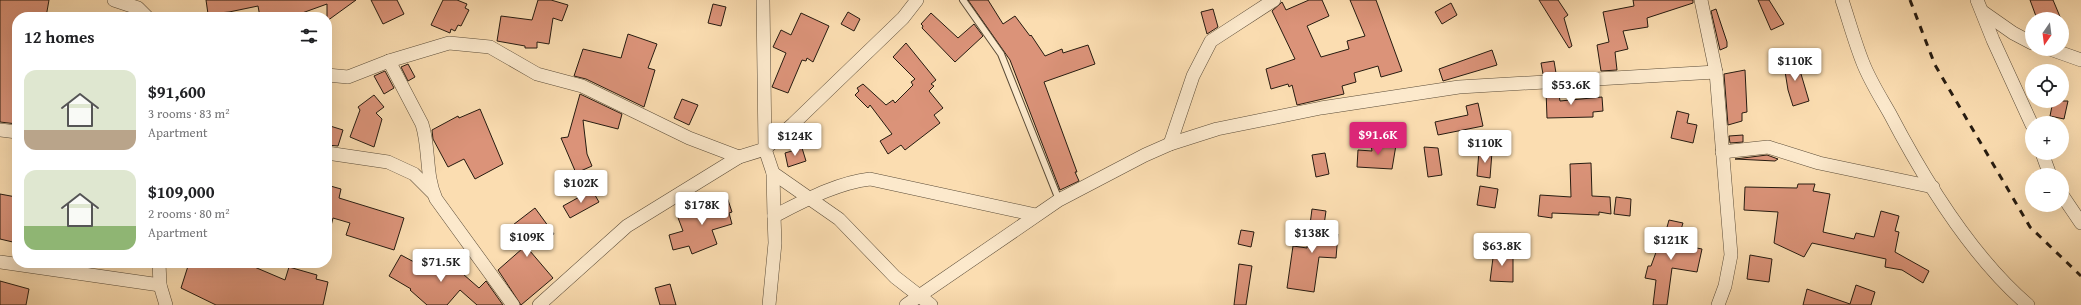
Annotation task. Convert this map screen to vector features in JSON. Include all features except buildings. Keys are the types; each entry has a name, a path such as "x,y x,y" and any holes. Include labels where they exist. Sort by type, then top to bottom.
{"street":[{"path":"114,0 138,8 142,12"},
{"path":"763,0 765,149 773,173 775,243 770,305"},
{"path":"539,305 627,226 738,157 765,149 903,18 917,0"},
{"path":"1170,144 1193,76 1211,41 1274,0"},
{"path":"1701,0 1716,72 1730,255 1725,286 1718,305"},
{"path":"1842,0 1864,65 1900,132 1948,212 2012,292 2028,305"},
{"path":"1980,6 2013,33 2025,39"},
{"path":"1980,6 1993,40 2028,116"},
{"path":"332,76 348,77 389,61 449,42 490,47 537,74 582,86 689,138 738,157"},
{"path":"2069,56 2081,60"},
{"path":"389,61 422,124 426,135 430,180 433,192"},
{"path":"906,305 1059,200 1170,144 1217,129 1321,108 1458,87 1716,72"},
{"path":"0,130 12,131"},
{"path":"1722,152 1768,147 1819,163 1933,187"},
{"path":"332,154 388,162 414,174 433,192 513,305"},
{"path":"773,173 839,219 895,276 931,305"},
{"path":"774,216 809,199 860,180 870,179 1036,215"},
{"path":"2069,205 2081,223"},
{"path":"0,262 12,264"},
{"path":"42,268 160,285"},
{"path":"159,268 160,285 166,305"}],"lane":[{"path":"963,0 1001,54 1059,200"}],"railway":[{"path":"1910,0 1935,65 2030,227 2081,276"}]}
